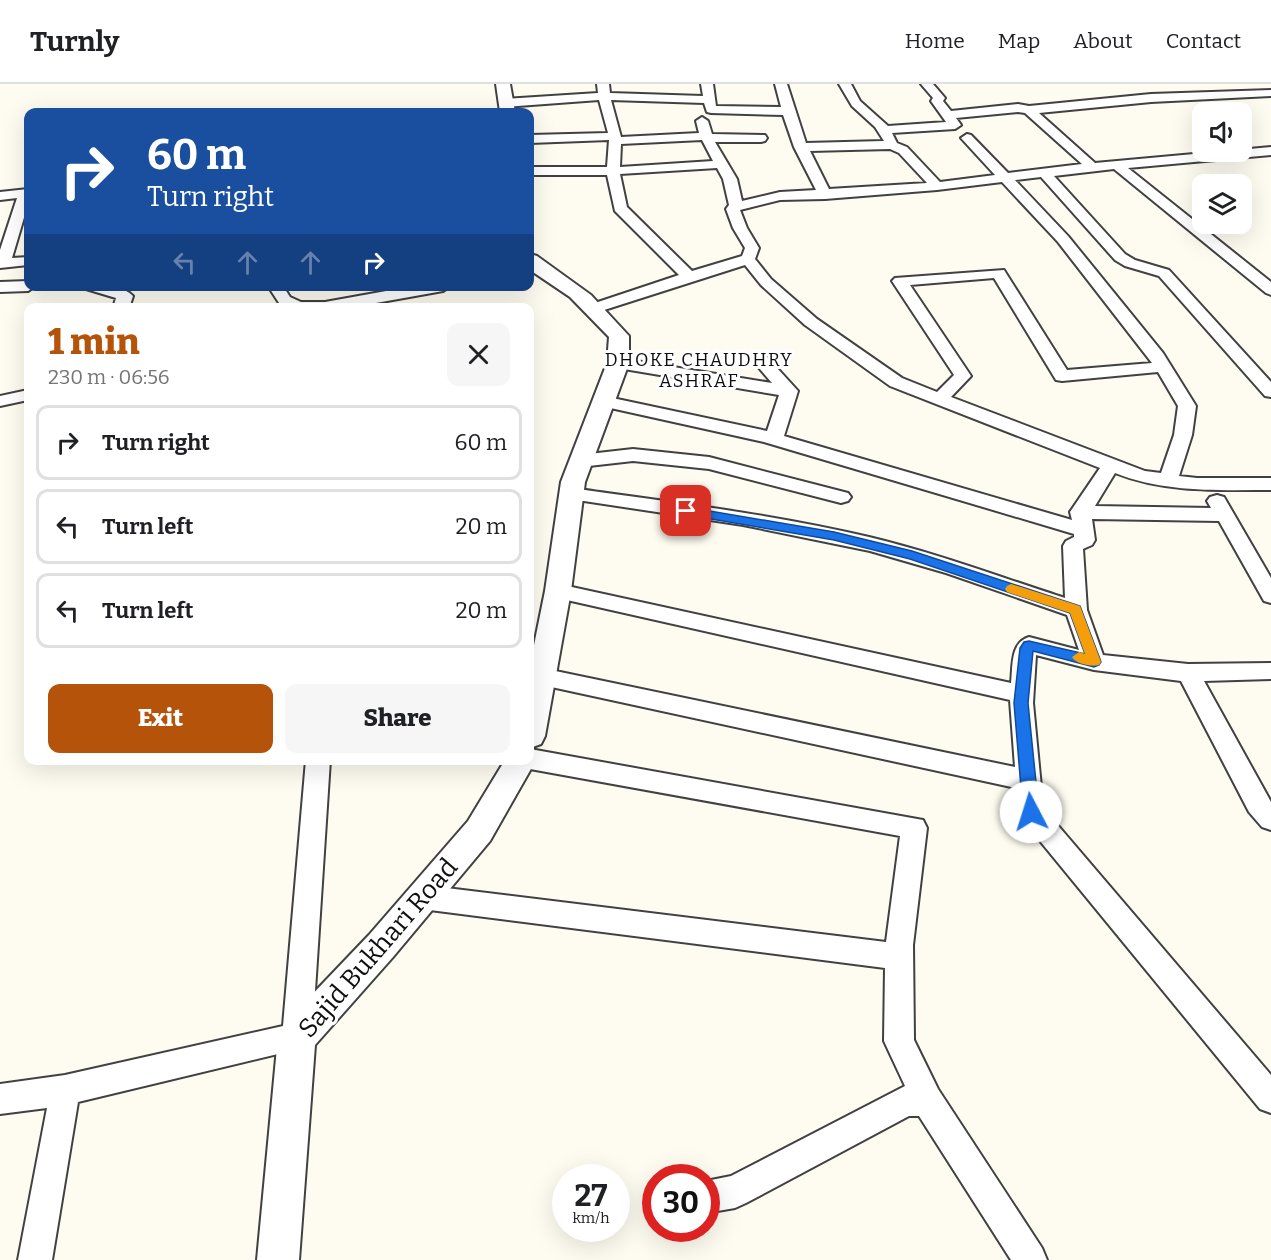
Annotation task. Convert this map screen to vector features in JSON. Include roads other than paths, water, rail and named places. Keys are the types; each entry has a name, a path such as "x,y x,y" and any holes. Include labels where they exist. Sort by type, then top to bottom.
{"street":[{"path":"503,84 507,108 603,90 648,90 710,100"},
{"path":"707,84 711,109 786,111"},
{"path":"781,84 786,111 800,147 825,195"},
{"path":"845,84 859,107 873,116 886,130 892,145"},
{"path":"886,130 955,124 937,101 939,98 927,84"},
{"path":"603,90 615,138 614,171 620,208 689,277"},
{"path":"947,115 1018,108 1029,110 1151,98 1271,93"},
{"path":"1029,110 1092,167"},
{"path":"706,129 730,179 736,206 734,210 740,228 752,248 748,259"},
{"path":"534,139 615,138 706,129 761,138"},
{"path":"967,138 1063,239 1163,367 1187,405 1183,435 1168,480"},
{"path":"800,147 892,145 903,150 937,186"},
{"path":"736,206 780,196 825,195 937,186 1116,164 1271,151"},
{"path":"534,171 614,171 721,164"},
{"path":"1116,164 1271,290"},
{"path":"1044,173 1120,257 1130,263 1164,273 1271,392"},
{"path":"0,196 24,193"},
{"path":"2,264 23,216"},
{"path":"595,309 748,259"},
{"path":"748,259 766,282 811,322 896,382 1142,477 1208,484 1271,484"},
{"path":"2,264 24,261"},
{"path":"534,268 559,280 595,309 619,336 618,363 580,461 571,494 558,591 534,715"},
{"path":"939,400 963,376 900,281 999,273 1062,376 1163,367"},
{"path":"0,287 24,286"},
{"path":"108,291 125,296 123,303"},
{"path":"278,291 284,300 290,303"},
{"path":"352,303 415,291"},
{"path":"761,361 789,391"},
{"path":"618,363 789,391"},
{"path":"774,439 789,391"},
{"path":"0,401 24,396"},
{"path":"603,401 774,439 1081,521 1225,515"},
{"path":"580,461 633,455 710,463 841,496"},
{"path":"1094,662 1076,610 1074,546 1084,540 1081,521 1111,466"},
{"path":"1208,484 1271,596"},
{"path":"571,494 755,521 834,536 912,555 1076,610"},
{"path":"558,591 1022,694"},
{"path":"1271,671 1188,673 1094,662 1029,645 1026,648 1021,703 1031,812 1271,1098"},
{"path":"1188,673 1258,805 1271,819"},
{"path":"541,677 1028,780"},
{"path":"534,760 914,828 899,957 899,1041 927,1100 1030,1260"},
{"path":"0,1099 65,1090 297,1036 318,765"},
{"name":"Sajid Bukhari Road","path":"278,1260 297,1036 479,831 518,765"},
{"path":"422,897 899,957"},
{"path":"35,1260 65,1090"},
{"path":"720,1195 735,1192 906,1101 927,1100"}],"district":[{"name":"DHOKE CHAUDHRY ASHRAF","path":"699,370"}]}
